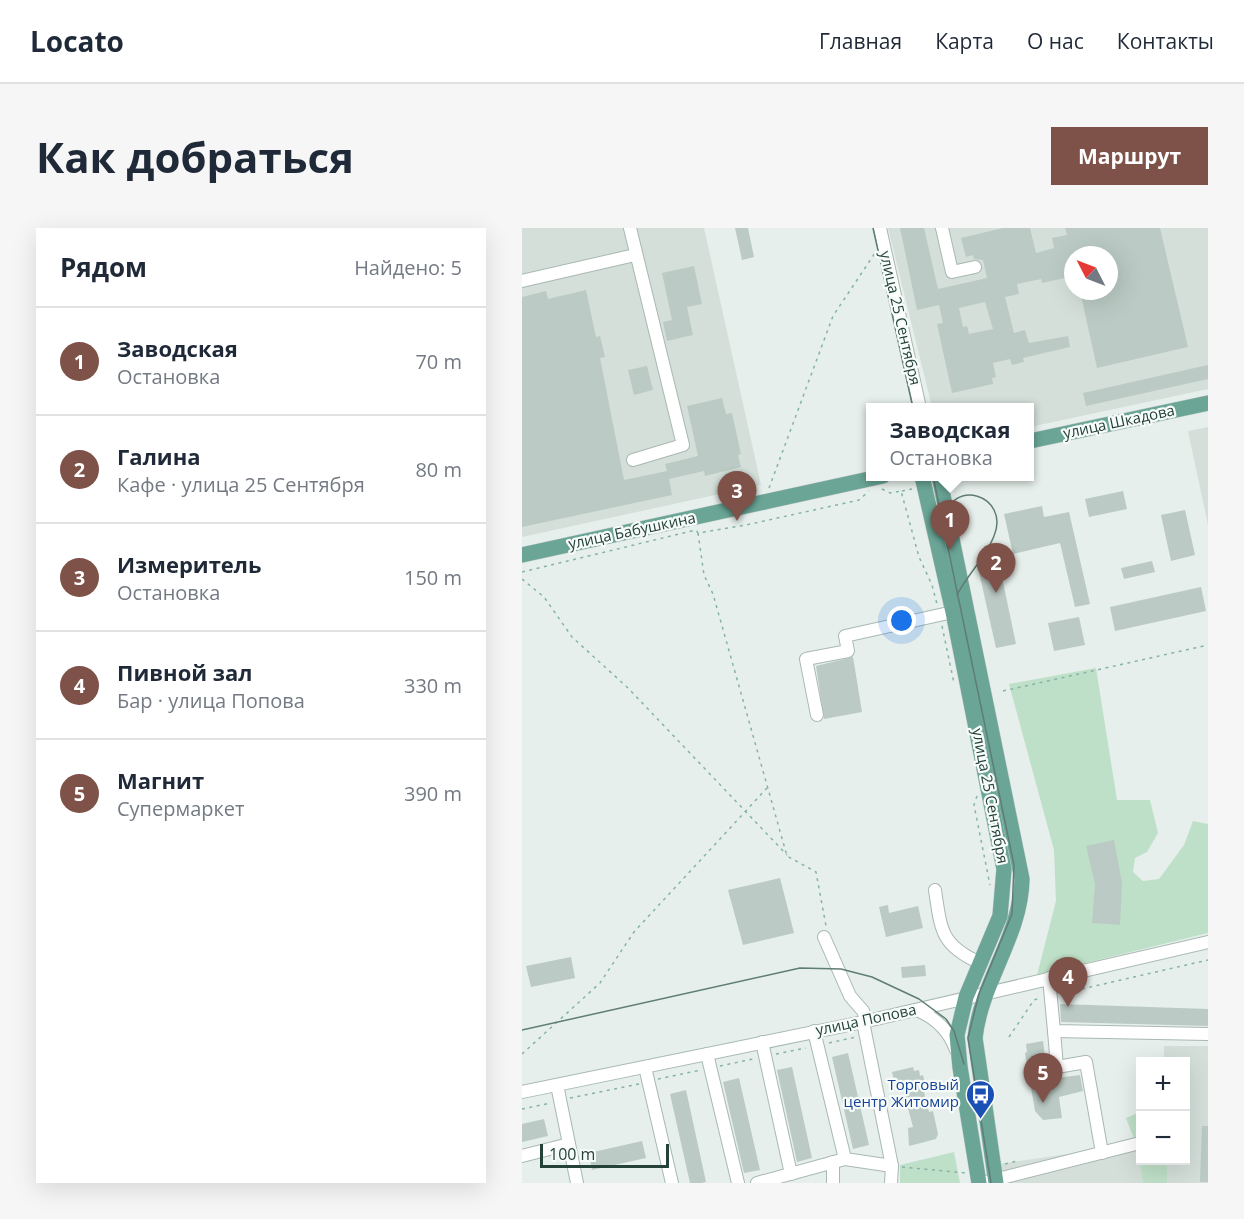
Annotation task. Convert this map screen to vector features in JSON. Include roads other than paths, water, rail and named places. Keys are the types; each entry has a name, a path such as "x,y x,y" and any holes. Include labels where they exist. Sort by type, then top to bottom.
{"main road":[{"name":"улица Шкадова","path":"1034,440 1208,403"},
{"path":"940,481 1021,864 1022,897 1018,917 976,1027 975,1046 987,1178"},
{"name":"улица Бабушкина","path":"522,555 767,501 881,482"},
{"name":"улица 25 Сентября","path":"918,482 1004,869 1000,916 966,997 957,1035 960,1067 987,1178"}],"street":[{"path":"630,228 683,445 633,460"},
{"name":"улица 25 Сентября","path":"880,228 919,403"},
{"path":"942,228 952,272 975,267"},
{"path":"522,280 635,255"},
{"path":"817,715 806,659 848,651 845,636 946,614"},
{"path":"935,890 942,933 964,956 980,963"},
{"path":"827,934 850,996 863,1011 862,1022 892,1166 891,1183"},
{"name":"улица Попова","path":"522,1092 917,1010 1208,942"},
{"path":"1049,978 1057,1067 1086,1062 1102,1153"},
{"path":"917,1010 935,1019 950,1035 960,1067"},
{"path":"1054,1030 1208,1034"},
{"path":"814,1031 839,1160 833,1183"},
{"path":"762,1041 791,1174"},
{"path":"707,1054 738,1183"},
{"path":"645,1068 672,1183"},
{"path":"557,1085 577,1183"},
{"path":"522,1156 569,1144"},
{"path":"987,1178 1136,1144"},
{"path":"757,1183 839,1160 892,1166"}],"tram line":[{"path":"873,228 912,403"},
{"path":"934,481 1014,865 1012,914 979,994 968,1038 991,1183"},
{"path":"945,521 949,507 957,499 967,495 977,496 987,501 994,510 997,522 991,544 957,595"},
{"path":"522,1030 800,968 841,969 872,977 919,999 946,1019 954,1031 964,1064"}],"place":[{"name":"Измеритель","path":"737,521"},
{"name":"Заводская","path":"950,550"},
{"name":"Галина","path":"996,593"},
{"name":"Пивной зал","path":"1068,1007"},
{"name":"Магнит","path":"1043,1103"},
{"name":"Торговый центр Житомир","path":"980,1120"}]}
